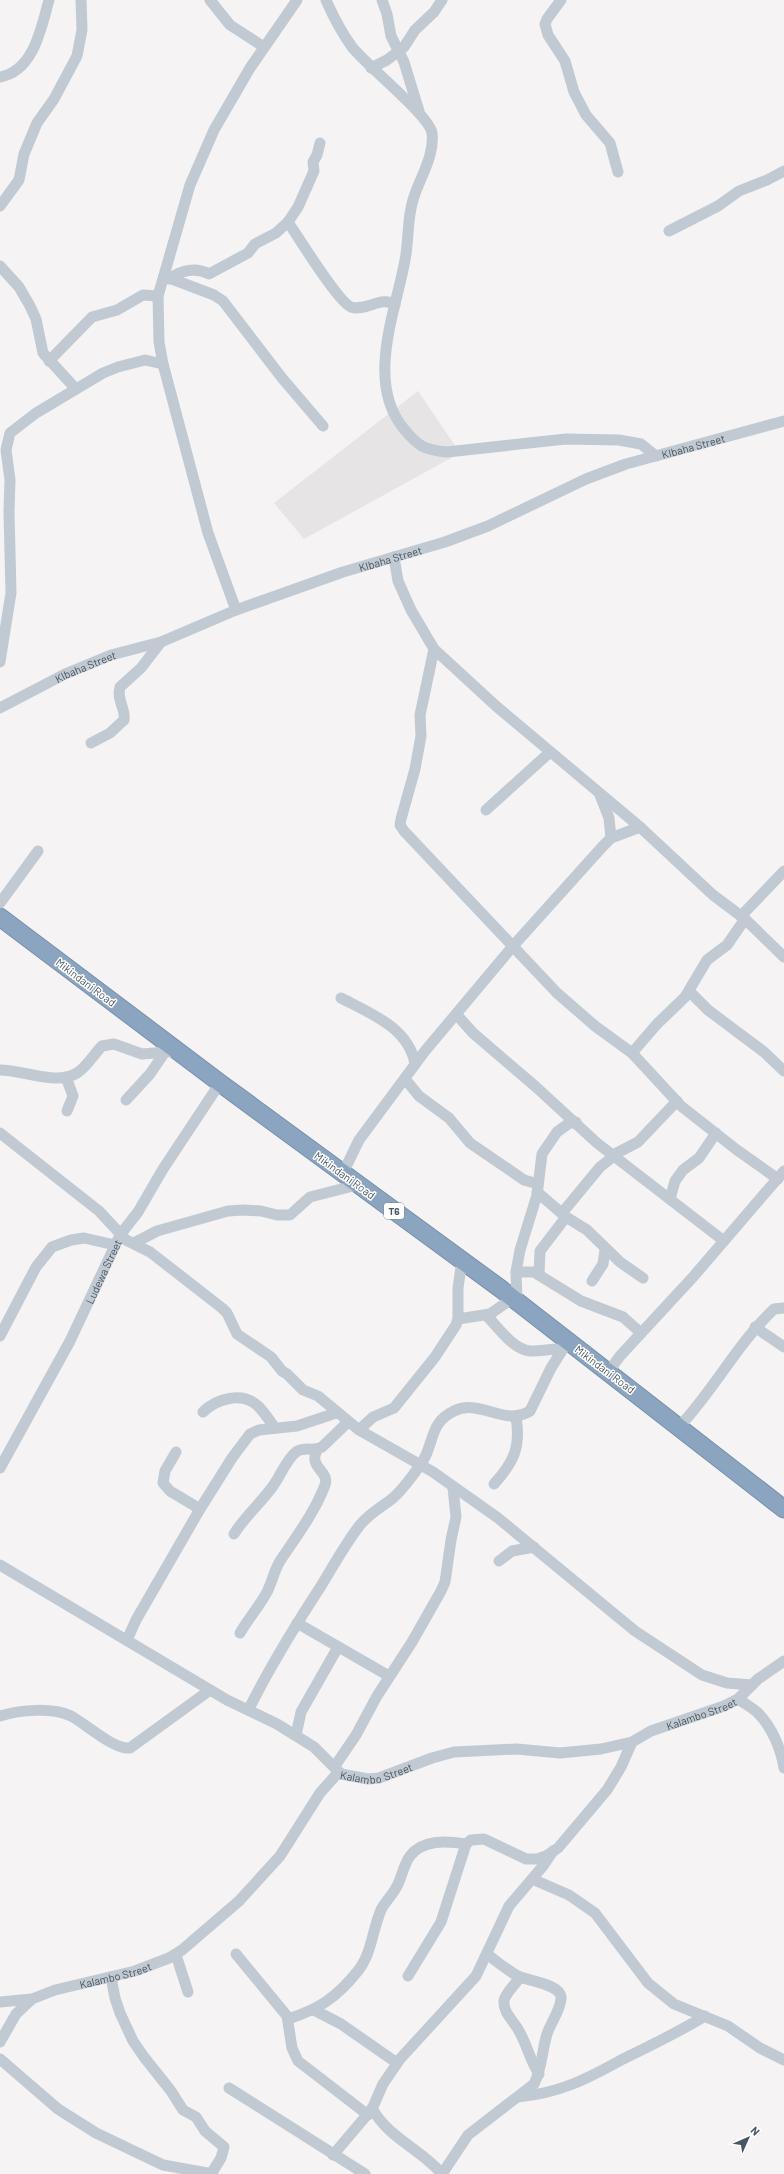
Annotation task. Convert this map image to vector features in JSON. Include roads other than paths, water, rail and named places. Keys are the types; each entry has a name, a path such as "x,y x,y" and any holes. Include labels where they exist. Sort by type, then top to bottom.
{"highway":[{"name":"Mikindani Road","path":"0,917 172,1052 220,1083 515,1300 565,1345 609,1371 784,1509"}],"street":[{"path":"0,77 15,71 26,62 34,46 50,0"},
{"path":"0,206 19,180 24,154 37,123 54,99 77,56 82,30 81,0"},
{"path":"210,0 230,25 264,47"},
{"path":"236,610 208,533 163,364 159,342 158,296 166,278 181,212 214,130 264,47 297,0"},
{"path":"326,0 352,47 371,68 420,113 430,128 432,142 426,166 412,202 406,259 385,354 384,372 389,397 396,417 402,427 413,440 423,448 447,452 566,439 619,440 641,444 656,456"},
{"path":"382,0 387,14 391,36 399,51 420,113"},
{"path":"371,68 388,60 399,51 442,0"},
{"path":"560,0 545,24 548,35 565,61 574,92 586,114 610,143 618,172"},
{"path":"166,278 184,270 205,272 209,274 248,253 255,244 276,233 288,222 298,207 314,171 313,162 317,155 320,143"},
{"path":"669,231 718,206 739,191 767,180 784,170"},
{"path":"288,222 328,282 347,304 360,308 385,301 395,305"},
{"path":"0,266 19,287 30,306 36,320 42,351 75,388"},
{"path":"166,278 214,295 223,301 282,378 324,426"},
{"path":"49,360 92,317 117,310 142,295 158,296"},
{"path":"0,662 11,593 9,512 10,480 3,452 13,429 75,388 118,367 145,360 163,364"},
{"name":"KIbaha Street","path":"0,708 71,671 111,655 161,642 236,610 343,572 445,542 488,526 586,479 626,464 734,433 784,421"},
{"path":"394,557 398,582 411,610 434,649 549,753 599,792 640,827 714,895 743,917 784,957"},
{"path":"91,743 110,733 124,720 123,709 119,700 120,687 141,668 161,642"},
{"path":"434,649 420,715 421,736 415,769 404,804 400,825 423,852 557,993 577,1011 632,1053 677,1101 716,1133 737,1150 781,1175 609,1371"},
{"path":"486,810 549,753"},
{"path":"599,792 607,812 611,838"},
{"path":"343,1173 359,1140 415,1064 513,946 611,838 640,827"},
{"path":"0,902 38,851"},
{"path":"632,1053 689,991 707,960 727,945 743,917 784,871"},
{"path":"689,991 714,1015 764,1052 784,1071"},
{"path":"341,998 372,1013 392,1028 412,1050 415,1064"},
{"path":"457,1014 473,1033 614,1155 724,1240"},
{"path":"0,1070 26,1072 48,1078 66,1077 80,1070 106,1044 114,1044 142,1054 172,1052"},
{"path":"126,1100 172,1052"},
{"path":"66,1077 73,1096 67,1111"},
{"path":"405,1079 419,1096 452,1121 470,1143 538,1188 564,1215 587,1230 606,1250 643,1278"},
{"name":"Ludewa Street","path":"0,1468 70,1341 118,1240 138,1212 171,1155 220,1083"},
{"path":"539,1275 540,1251 564,1215 600,1167 614,1155 638,1142 677,1101"},
{"path":"458,1319 486,1315 515,1300 516,1272 520,1250 538,1188 542,1154 559,1130 576,1122"},
{"path":"670,1199 675,1181 683,1170 699,1158 716,1133"},
{"path":"0,1134 99,1211 118,1240"},
{"path":"134,1243 157,1232 233,1210 262,1211 277,1215 290,1215 310,1197 357,1185"},
{"path":"0,1336 36,1267 52,1248 70,1240 84,1238 118,1240 134,1243 150,1252 222,1308 227,1313 241,1339 265,1353 303,1390 318,1396 336,1413 359,1430 433,1472 453,1488 498,1518 534,1547 557,1569 635,1631 702,1675 727,1683 752,1685"},
{"path":"592,1281 603,1264 606,1250"},
{"path":"359,1430 373,1417 394,1408 435,1357 458,1319 458,1288 462,1260"},
{"path":"516,1272 528,1271 539,1275 581,1301 623,1317 641,1333"},
{"path":"680,1427 698,1407 726,1365 755,1327 774,1309 784,1308"},
{"path":"486,1315 508,1337 522,1348 530,1351 565,1345"},
{"path":"755,1327 784,1347"},
{"path":"249,1709 297,1623 360,1524 371,1513 394,1497 419,1465 426,1456 435,1428 454,1411 462,1408 474,1407 516,1417 530,1411 542,1385 565,1345"},
{"path":"203,1412 221,1399 239,1399 256,1405 275,1428"},
{"path":"128,1640 136,1620 200,1509 232,1458 250,1434 259,1430 297,1426 336,1413"},
{"path":"494,1484 515,1457 518,1427 516,1417"},
{"path":"234,1534 250,1511 272,1487 290,1457 302,1449 316,1450 322,1447 348,1422"},
{"path":"240,1633 267,1592 279,1563 304,1525 326,1483 325,1476 316,1466 314,1460 316,1450"},
{"path":"176,1452 165,1471 163,1483 170,1491 200,1509"},
{"path":"0,1565 227,1700 249,1709 296,1735 314,1747 338,1770 389,1676 412,1642 445,1582 457,1506 453,1488"},
{"path":"499,1561 512,1551 534,1547"},
{"path":"297,1623 389,1676"},
{"path":"296,1735 301,1712 338,1647"},
{"name":"Kalambo Street","path":"0,2002 32,1999 55,1990 111,1977 156,1964 176,1954 238,1901 273,1864 289,1844 326,1784 338,1770 368,1779 379,1778 432,1758 454,1752 518,1749 560,1753 602,1749 632,1742 651,1731 724,1706 738,1699 752,1685 784,1661"},
{"path":"0,1716 31,1712 59,1713 80,1722 112,1742 125,1748 130,1748 210,1690"},
{"path":"738,1699 758,1713 766,1725 780,1749 784,1768"},
{"path":"333,2155 370,2112 383,2084 397,2063 471,1982 488,1954 509,1906 553,1851 573,1831 607,1790 621,1767 632,1742"},
{"path":"408,1976 441,1922 466,1844 471,1840 484,1839 526,1858 537,1859 553,1851"},
{"path":"288,2019 314,2010 339,1991 360,1968 370,1948 382,1908 397,1886 409,1857 420,1847 427,1844 453,1842 466,1844"},
{"path":"532,1879 569,1895 595,1913 648,1983 659,1993 682,2009 705,2016 728,2026 760,2048 784,2060"},
{"path":"176,1954 188,1992"},
{"path":"236,1954 288,2019 292,2048 298,2061 370,2112 391,2132 424,2155 442,2174 468,2135 534,2084 539,2074 542,2050 560,2004 561,1995 553,1988 520,1977 488,1954"},
{"path":"0,2059 58,2109 96,2133 163,2165 212,2174 221,2158 224,2147 211,2137 196,2118 183,2110 140,2052 120,2013 115,1998 111,1977"},
{"path":"520,1977 505,1997 506,2012 519,2031 532,2064 539,2074"},
{"name":"Kalambo Street","path":"0,2042 16,2014 32,1999"},
{"path":"314,2010 341,2024 397,2063"},
{"path":"518,2097 543,2095 564,2089 592,2077 670,2038 705,2016"},
{"path":"229,2088 365,2174"}]}
